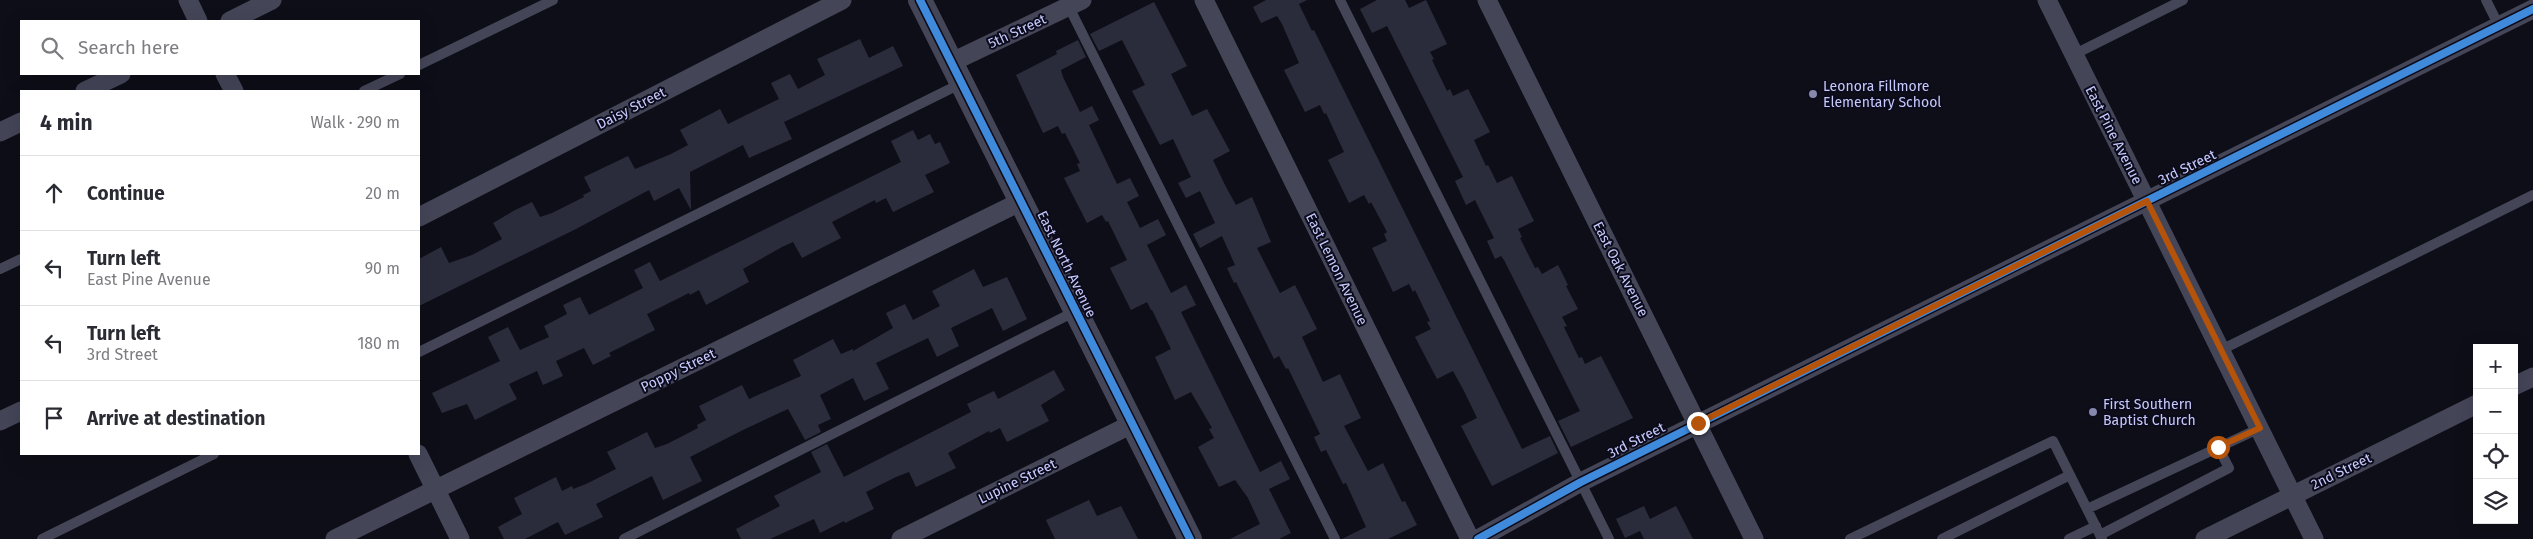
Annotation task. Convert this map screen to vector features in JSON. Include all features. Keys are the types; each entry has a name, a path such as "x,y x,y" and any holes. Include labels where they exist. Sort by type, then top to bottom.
{"street":[{"path":"188,0 198,20"},
{"path":"232,20 272,0"},
{"name":"Daisy Street","path":"420,215 842,0"},
{"name":"East North Avenue","path":"920,0 1190,539"},
{"name":"East Lemon Avenue","path":"1204,0 1470,539"},
{"name":"East Oak Avenue","path":"1486,0 1698,423 1754,539"},
{"name":"East Pine Avenue","path":"2047,0 2314,539"},
{"name":"5th Street","path":"957,72 1072,2"},
{"name":"3rd Street","path":"1478,539 1581,482 1698,423 2533,9"},
{"path":"87,90 119,75"},
{"path":"226,75 233,90"},
{"path":"0,132 20,122"},
{"name":"Poppy Street","path":"335,539 1022,201"},
{"path":"2518,384 2533,377"},
{"name":"2nd Street","path":"2206,539 2473,406"},
{"path":"0,421 20,411"},
{"name":"Lupine Street","path":"901,539 1132,424"},
{"path":"419,455 460,539"}],"lane":[{"path":"420,65 553,0"},
{"path":"1340,0 1609,539"},
{"path":"2073,55 2183,0"},
{"path":"2486,0 2499,26"},
{"path":"1072,2 1335,539"},
{"path":"420,351 957,72"},
{"path":"366,90 398,75"},
{"path":"2221,350 2533,195"},
{"path":"0,269 20,259"},
{"path":"624,539 1076,311"},
{"path":"2087,508 2260,428"},
{"path":"1850,539 2053,441 2099,533"},
{"path":"2069,539 2099,533 2229,468 2218,447"},
{"path":"42,539 212,455"},
{"path":"1942,539 2070,475"}],"building":[{"path":"1266,0 1307,0 1299,4 1312,31 1314,30 1522,449 1550,436 1558,453 1492,486 1461,426 1477,418 1453,371 1437,379 1415,337 1431,329 1427,322 1430,321 1415,290 1413,292 1409,284 1393,292 1372,248 1387,241 1384,234 1387,232 1371,202 1369,204 1364,195 1349,203 1328,160 1344,152 1326,113 1324,114 1320,105 1305,112 1284,70 1299,63 1282,24 1277,16 1261,23 1253,7"},
{"path":"1377,0 1405,0 1409,8 1426,0 1447,44 1430,52 1447,91 1450,89 1453,96 1468,89 1490,132 1474,140 1486,166 1488,165 1497,183 1512,176 1534,221 1518,229 1522,237 1520,238 1535,268 1538,267 1542,274 1558,265 1568,285 1566,286 1578,309 1562,317 1567,326 1564,327 1579,358 1582,357 1585,364 1601,356 1633,418 1571,447 1558,421 1580,411 1504,260 1501,256 1495,259 1487,241 1494,238 1475,200 1466,205 1455,181 1463,177 1387,26 1372,33 1360,9"},
{"path":"1154,2 1187,66 1171,74 1192,116 1207,109 1230,151 1213,160 1226,187 1236,205 1252,197 1271,242 1257,248 1280,293 1295,285 1317,329 1302,337 1323,382 1340,374 1361,418 1344,426 1368,471 1383,463 1402,502 1405,501 1417,525 1388,539 1342,539 1366,527 1346,483 1343,484 1326,450 1321,452 1314,437 1320,434 1288,368 1286,369 1279,356 1274,359 1236,282 1234,283 1227,268 1235,265 1222,236 1200,248 1193,234 1215,223 1200,191 1186,198 1178,183 1191,177 1173,139 1160,145 1132,91 1145,85 1122,40 1099,51 1090,34"},
{"path":"860,39 869,58 893,46 903,66 784,122 792,139 749,158 743,145 690,172 691,210 679,188 654,201 649,190 576,229 420,306 420,258 441,247 449,263 472,255 502,239 493,223 515,210 532,202 540,217 552,213 584,197 583,195 591,191 584,177 628,156 635,169 671,154 688,145 680,130 720,109 728,124 779,99 771,83 790,74 798,89 825,75 817,59"},
{"path":"1078,40 1086,57 1061,70 1063,77 1080,112 1092,106 1099,120 1089,125 1117,184 1130,178 1139,196 1127,202 1140,228 1158,219 1166,235 1147,245 1171,293 1186,285 1196,305 1181,312 1260,472 1281,461 1290,479 1269,489 1291,533 1279,539 1230,539 1260,524 1248,498 1235,480 1219,487 1198,447 1214,438 1209,429 1212,428 1191,392 1175,400 1155,357 1171,349 1152,310 1147,302 1131,310 1110,268 1127,260 1108,221 1106,222 1102,215 1087,223 1064,178 1080,171 1077,164 1080,163 1065,133 1062,134 1058,126 1043,133 1016,75 1057,54 1056,51"},
{"path":"913,130 918,140 930,134 935,144 940,142 950,163 925,175 934,192 893,212 886,198 876,203 875,200 832,222 841,238 802,258 793,242 782,247 743,269 749,282 706,305 699,290 690,295 689,293 647,314 655,330 609,353 611,356 593,365 584,348 556,361 563,376 543,385 537,371 509,384 517,399 475,420 467,404 442,413 432,393 500,361 488,337 508,327 520,350 549,337 544,326 567,314 563,305 580,297 589,315 643,288 634,270 650,262 660,281 901,162 891,141"},
{"path":"974,269 983,287 1007,277 1027,319 1003,331 992,308 951,328 959,346 937,357 928,338 876,363 889,389 864,401 853,378 820,395 831,419 818,425 821,432 805,440 788,409 745,429 690,457 702,481 663,500 652,476 596,504 603,517 565,535 558,522 525,539 504,539 498,527 522,514 514,498 556,477 562,491 572,486 573,489 586,484 616,469 607,452 647,432 655,448 667,444 698,428 697,425 706,420 699,406 742,385 749,399 801,376 793,360 833,339 841,354 853,349 853,351 893,328 886,313 905,304 913,320 940,306 932,291"},
{"path":"1054,370 1065,390 1041,405 1049,421 1007,442 1000,428 990,433 989,431 948,453 956,468 916,487 909,472 896,477 866,492 874,509 820,533 814,519 770,539 741,539 736,529 780,506 774,496 821,472 811,452 827,444 844,477 971,412 967,404 994,391 998,399"},
{"path":"1089,500 1097,516 1121,506 1138,539 1055,539 1046,520"},
{"path":"1644,506 1650,519 1676,506 1693,539 1644,539 1640,531 1625,538 1616,519"}],"cycle path":[{"path":"920,0 1190,539"},
{"path":"1478,539 1581,482 2533,9"}],"place":[{"name":"Leonora Fillmore Elementary School","path":"1813,94"},
{"name":"First Southern Baptist Church","path":"2093,412"}],"route":[{"path":"1698,423 2147,201 2260,428 2218,447"}]}
